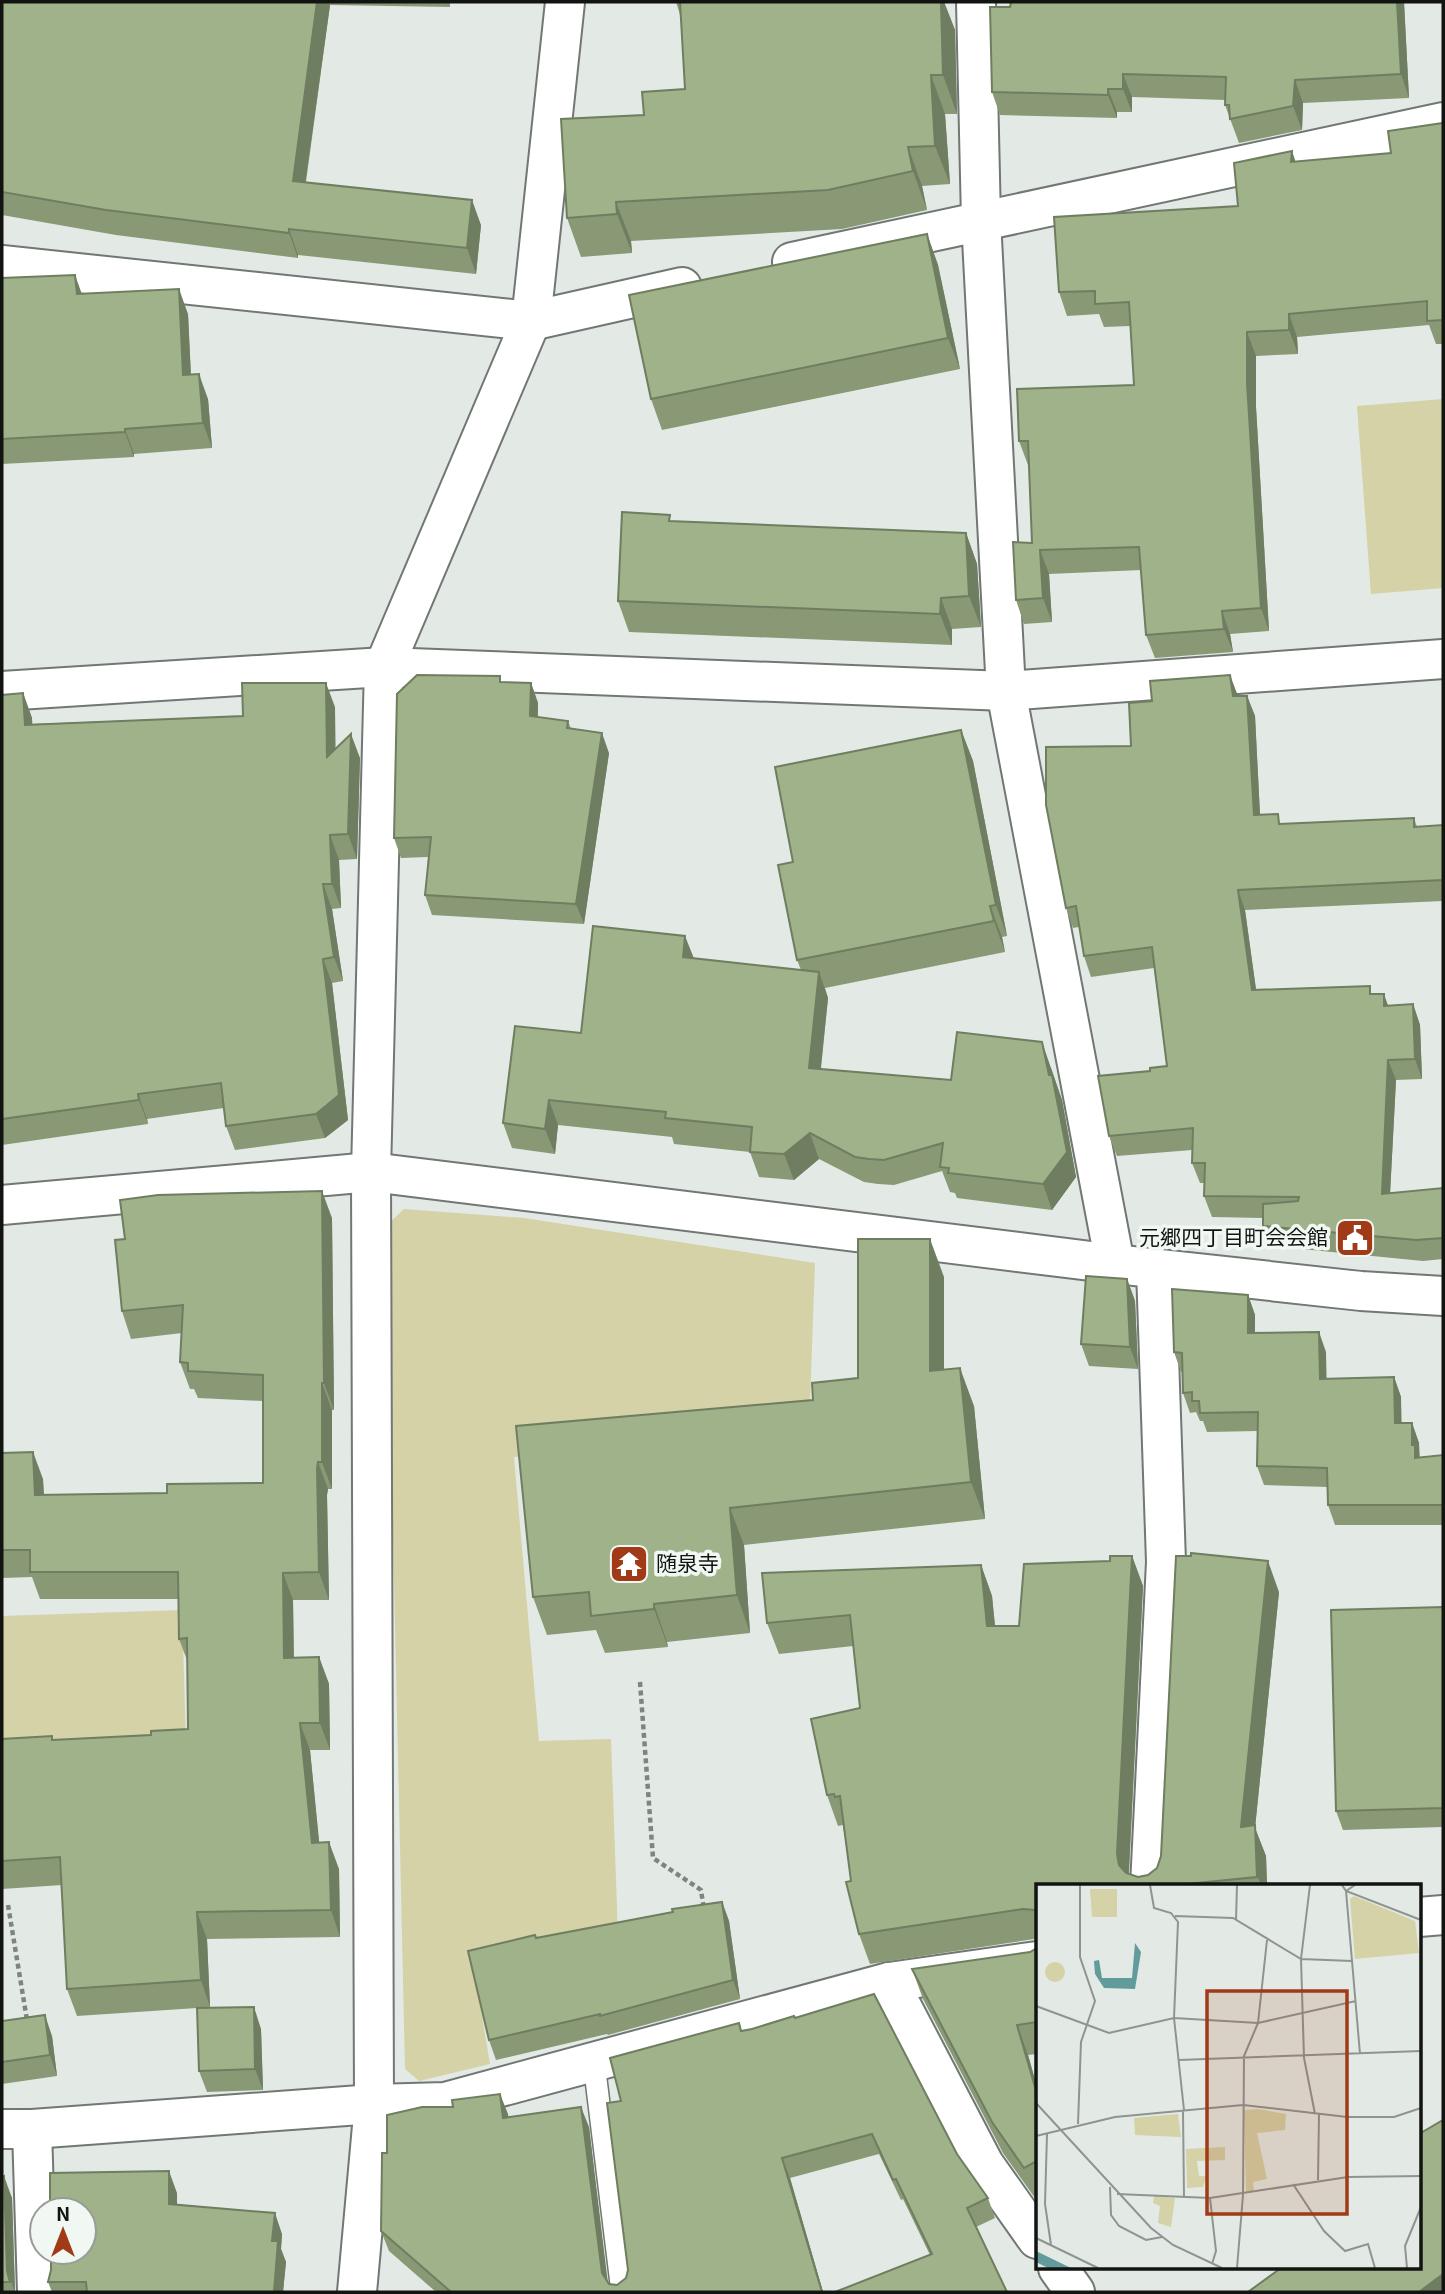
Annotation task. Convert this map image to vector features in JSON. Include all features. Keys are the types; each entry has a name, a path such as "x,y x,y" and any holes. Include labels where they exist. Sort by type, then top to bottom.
{"street":[{"path":"357,2292 374,2104 371,1172 384,667 531,321 565,2"},
{"path":"975,2 981,220 1006,691 1115,1265"},
{"path":"763,269 1443,122"},
{"path":"2,265 531,321 722,278"},
{"path":"2,691 384,667 1006,691 1443,659"},
{"path":"2,1205 371,1172 1115,1265 1361,1291 1443,1296"},
{"path":"1150,1884 1166,1562 1156,1269"},
{"path":"1420,1917 1443,1915"},
{"path":"37,2292 17,2129 374,2104 445,2102 889,1982 1036,1961"},
{"path":"889,1982 984,2164 1036,2238"},
{"path":"1059,2270 1075,2292"}],"lane":[{"path":"594,2063 622,2292"}],"path":[{"path":"640,1682 653,1858 701,1889 704,1913"},
{"path":"8,1905 28,2026"}],"shaded area":[{"path":"1443,399 1443,588 1371,594 1357,406"},
{"path":"404,1209 524,1218 815,1263 809,1431 514,1457 539,1741 611,1739 618,1936 474,1968 490,2064 419,2081 405,2069 386,1226"},
{"path":"182,1610 186,1743 2,1749 2,1616"}],"building":[{"path":"2,2 317,2 293,181 472,200 467,248 289,229 289,233 106,210 2,192"},
{"path":"680,2 941,2 943,75 931,75 935,146 908,147 913,171 828,190 616,202 617,214 567,218 561,119 644,115 642,92 685,89"},
{"path":"1011,2 1397,2 1401,74 1295,80 1293,106 1230,119 1229,105 1225,105 1226,77 1123,74 1123,89 1108,89 1108,95 992,92 990,7 1010,7"},
{"path":"1443,123 1443,320 1427,321 1427,301 1289,314 1289,330 1247,332 1247,383 1261,608 1222,611 1224,629 1146,635 1139,547 1040,550 1043,598 1016,600 1013,542 1032,543 1028,441 1019,441 1017,389 1134,385 1129,302 1095,304 1095,291 1059,292 1054,217 1238,206 1234,163 1292,151 1291,162 1391,153 1388,131"},
{"path":"927,234 948,338 651,399 629,295"},
{"path":"75,275 77,294 179,289 183,375 199,374 203,423 125,429 125,432 2,439 2,278"},
{"path":"622,512 670,515 669,521 966,533 969,596 941,598 940,614 618,601"},
{"path":"417,675 500,676 500,682 531,683 530,716 568,721 567,728 602,733 576,904 425,895 431,837 394,838 397,694"},
{"path":"1230,675 1233,696 1247,696 1254,815 1278,814 1279,824 1414,818 1414,827 1443,825 1443,880 1238,890 1252,990 1370,986 1370,994 1384,994 1384,1006 1413,1004 1415,1059 1388,1060 1382,1194 1443,1188 1443,1238 1416,1240 1263,1226 1263,1204 1298,1201 1299,1197 1204,1196 1205,1163 1192,1163 1193,1128 1109,1136 1098,1076 1150,1071 1150,1068 1167,1066 1152,947 1084,956 1076,906 1066,908 1046,805 1046,747 1131,746 1129,703 1152,701 1150,681"},
{"path":"242,683 326,683 327,757 351,734 348,834 330,835 332,884 323,884 334,957 323,959 339,1095 316,1114 226,1126 221,1083 138,1094 139,1100 2,1119 2,695 23,693 25,725 243,716"},
{"path":"961,730 996,905 990,906 994,921 797,960 778,865 793,862 775,767"},
{"path":"593,926 685,936 683,957 819,972 809,1068 951,1080 957,1032 1042,1042 1049,1075 1052,1075 1067,1152 1043,1184 948,1173 949,1168 940,1167 943,1143 884,1160 869,1159 855,1157 810,1133 784,1154 750,1152 752,1127 665,1118 666,1112 549,1100 545,1129 503,1123 515,1026 581,1033"},
{"path":"322,1191 324,1383 322,1462 318,1462 317,1468 319,1572 283,1573 284,1658 319,1657 320,1723 300,1723 312,1843 329,1842 331,1910 197,1912 201,1980 67,1989 60,1857 2,1861 2,1739 52,1736 52,1740 151,1735 151,1731 188,1729 187,1638 179,1639 178,1572 30,1572 30,1550 2,1550 2,1453 33,1452 35,1495 167,1493 167,1484 263,1483 263,1375 188,1371 188,1363 180,1362 183,1305 122,1311 115,1240 125,1239 120,1200 158,1195"},
{"path":"858,1239 930,1239 930,1371 960,1368 971,1482 730,1508 737,1595 654,1604 654,1609 591,1616 589,1592 533,1597 516,1426 813,1400 812,1383 858,1378"},
{"path":"1086,1276 1127,1279 1130,1347 1081,1344"},
{"path":"1172,1289 1248,1295 1248,1333 1319,1332 1320,1379 1394,1377 1395,1423 1412,1423 1415,1458 1443,1455 1443,1505 1328,1505 1327,1468 1257,1466 1258,1412 1200,1413 1199,1401 1192,1401 1192,1392 1183,1393 1182,1353 1174,1352"},
{"path":"1191,1553 1268,1561 1241,1827 1255,1825 1257,1877 1186,1884 1036,1884 1036,1911 1023,1909 859,1934 846,1882 851,1881 840,1796 827,1795 811,1719 860,1708 850,1615 767,1623 762,1573 981,1565 987,1626 1019,1626 1024,1564 1110,1561 1110,1556 1132,1556 1117,1854 1119,1865 1126,1873 1138,1877 1148,1875 1157,1868 1161,1856 1176,1556 1191,1556"},
{"path":"1443,1607 1443,1808 1336,1811 1331,1610"},
{"path":"722,1902 733,1980 600,2016 489,2040 468,1951 535,1935 536,1938 673,1912 672,1909"},
{"path":"1036,1949 1036,2022 1017,2025 1036,2091 1036,2162 1024,2168 992,2122 912,1969 1030,1952"},
{"path":"874,1994 957,2154 988,2198 967,2208 1007,2292 835,2292 932,2254 872,2134 782,2158 822,2292 451,2292 381,2231 382,2153 387,2153 387,2115 422,2107 453,2107 452,2100 500,2094 503,2118 581,2107 602,2273 609,2284 617,2285 626,2278 628,2270 607,2103 621,2101 610,2058 739,2023 741,2031 752,2029"},
{"path":"254,2007 255,2069 199,2071 197,2008"},
{"path":"45,2015 50,2055 2,2062 2,2021"},
{"path":"1443,2120 1443,2274 1419,2292 1248,2292 1278,2270 1420,2270 1420,2133"},
{"path":"169,2171 169,2204 275,2213 272,2241 278,2241 274,2292 87,2292 86,2282 48,2282 51,2266 98,2266 98,2196 50,2196 50,2173"},
{"path":"4,2176 7,2271 10,2282 2,2282"}],"place":[{"name":"元郷四丁目町会会館","path":"1355,1238"},
{"name":"随泉寺","path":"629,1564"}]}
